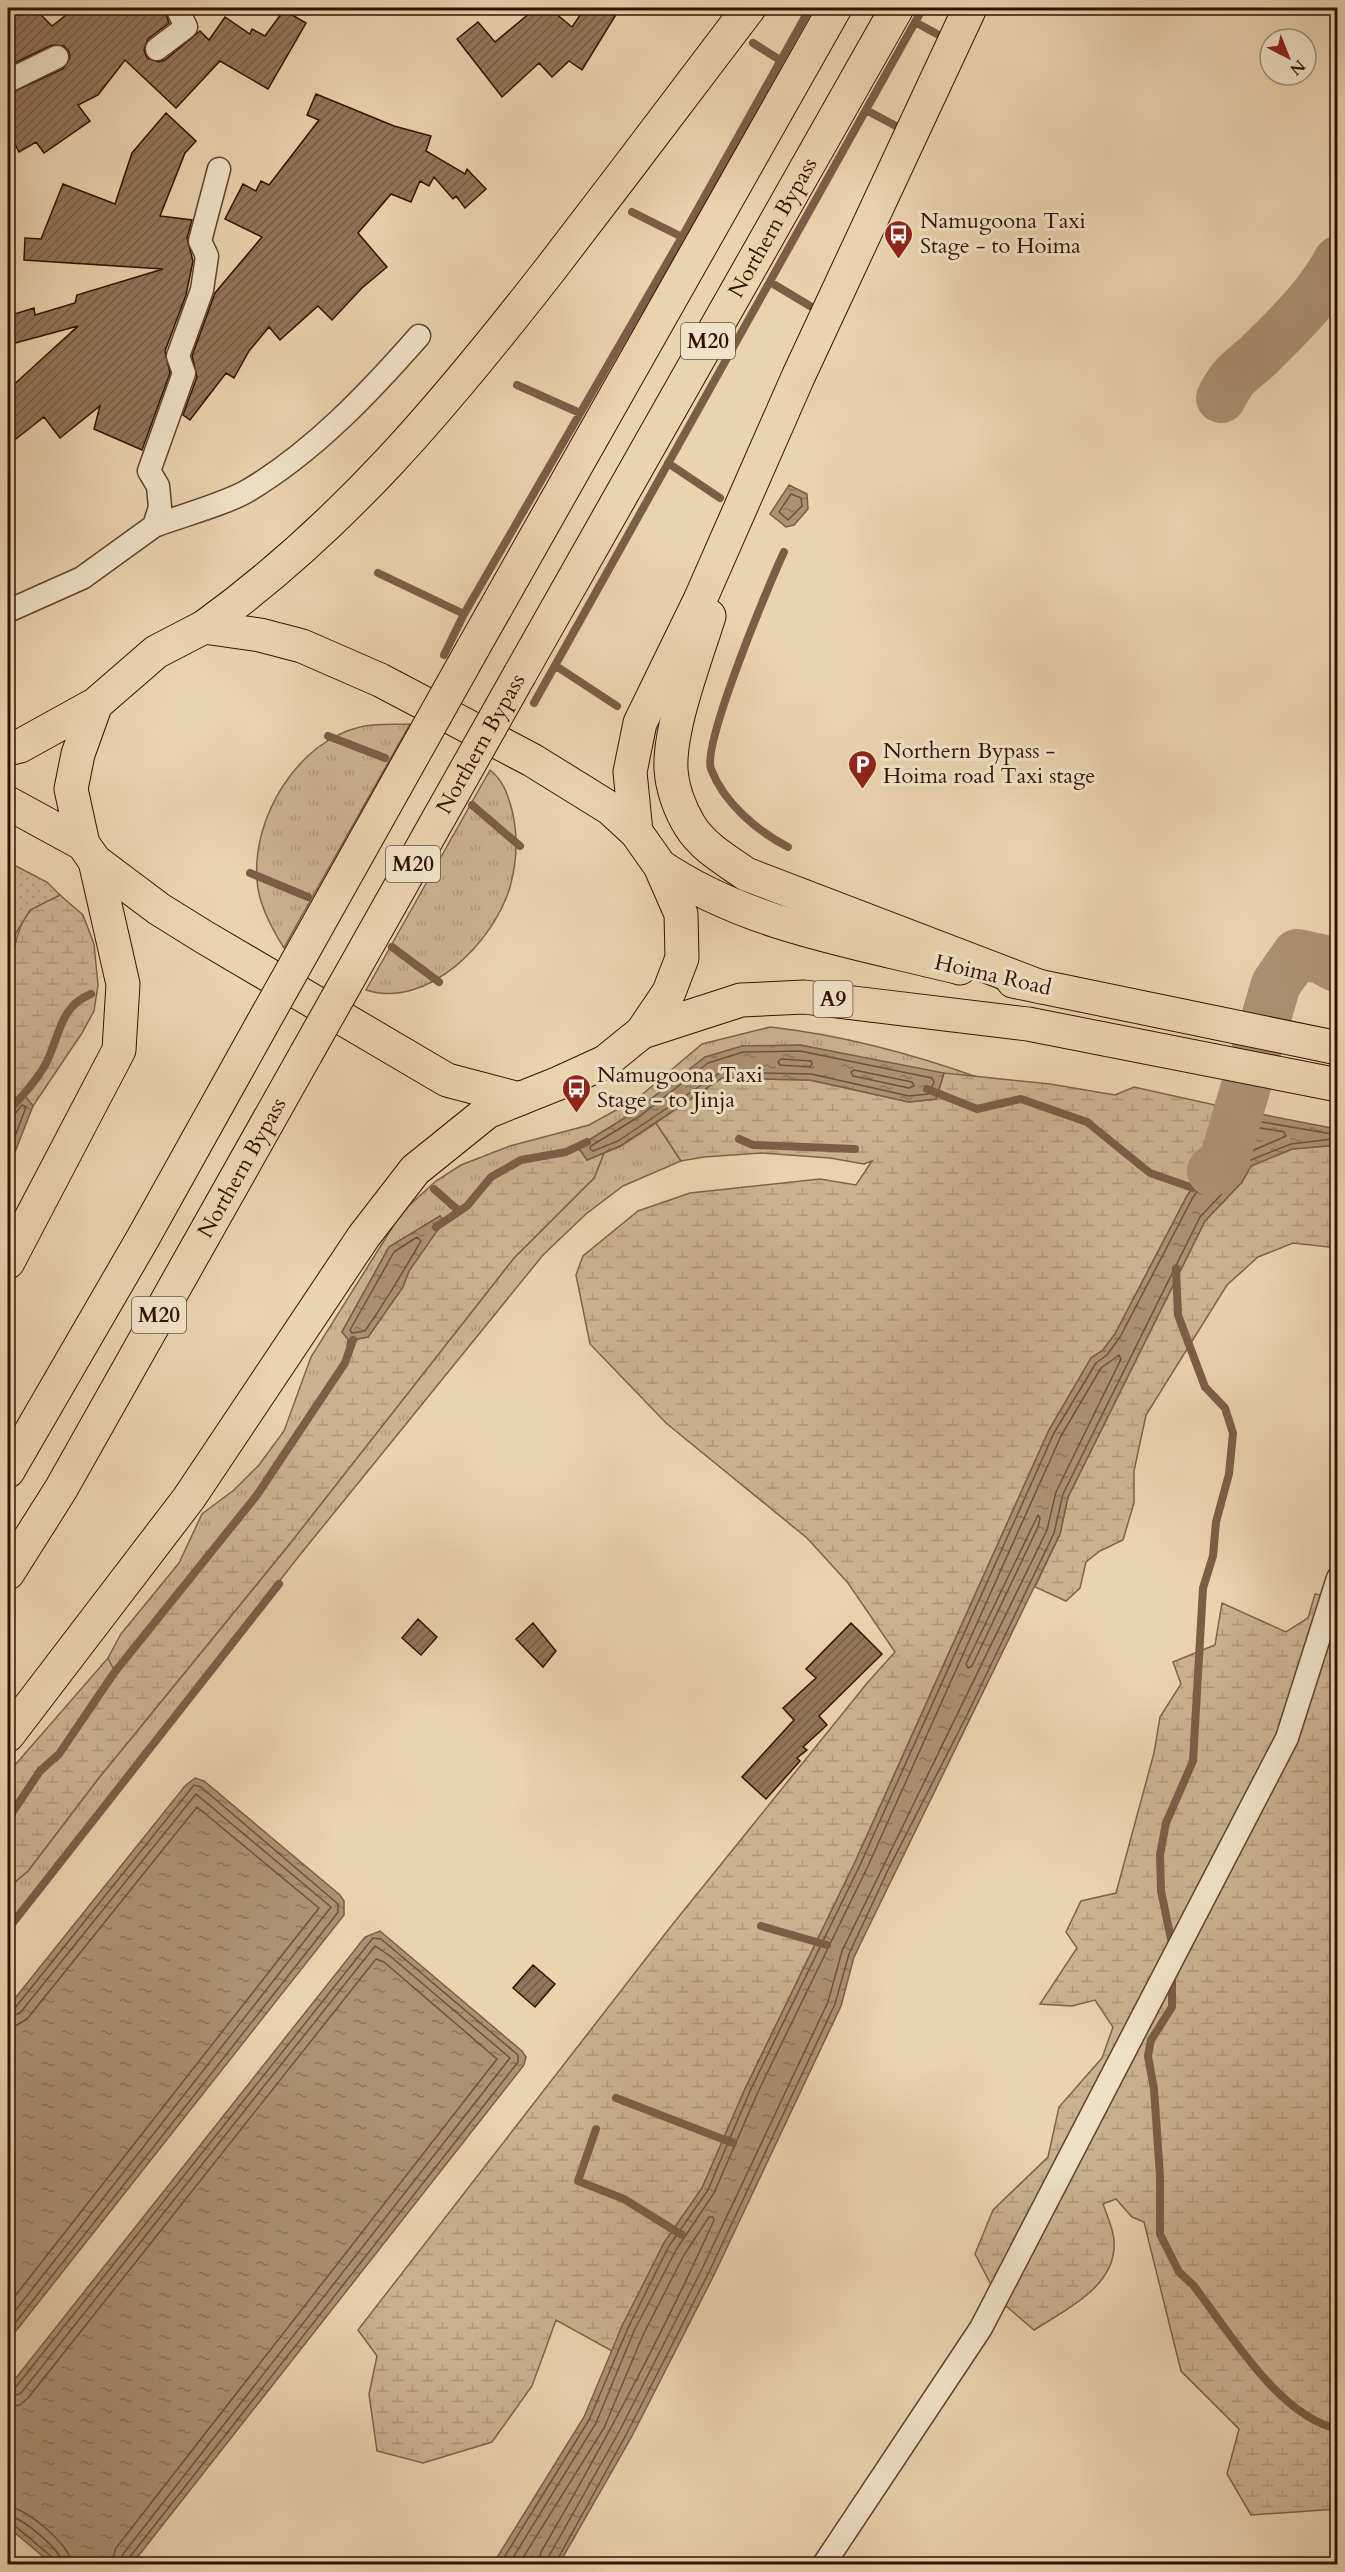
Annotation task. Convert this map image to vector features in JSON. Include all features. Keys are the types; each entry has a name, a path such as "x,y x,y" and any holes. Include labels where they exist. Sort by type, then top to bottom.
{"main road":[{"path":"8,749 20,746 96,704 156,652 204,627 245,597 348,507 406,446 471,370 749,8"},
{"name":"M20","path":"8,1470 143,1238 835,8"},
{"name":"Northern Bypass","path":"8,1573 61,1489 897,8"},
{"path":"636,832 630,772 640,723 970,8"},
{"path":"746,497 676,728 671,769 676,797 691,827 714,852 746,874 1041,987"},
{"path":"8,1735 189,1498 363,1236 415,1170 487,1112 605,1062 642,1032 669,992 682,958 681,914 660,866 636,832 611,809 532,760 380,680 302,646 260,635 204,627"},
{"path":"8,1262 119,1050 123,984 71,789 78,754 96,704"},
{"path":"8,803 89,853 159,909 447,1080 519,1099"},
{"name":"Hoima Road","path":"660,866 688,886 724,903 819,934 1041,987 1338,1048"},
{"name":"Hoima Road","path":"642,1032 741,1000 804,997 1028,1024 1338,1085"}],"street":[{"path":"157,49 186,27 177,8"},
{"path":"8,81 57,57"},
{"path":"154,526 160,507 158,486 149,471 184,374 178,356 202,290 207,256 200,241 219,169"},
{"path":"8,611 81,579 154,526 248,491 306,448 368,394 418,336"},
{"path":"824,2565 981,2328 998,2297 1287,1738 1338,1578"}],"green space":[{"path":"410,724 284,948 263,907 257,880 257,856 262,832 283,786 298,766 337,735 366,726"},
{"path":"490,770 502,783 507,793 515,829 514,868 502,908 473,949 455,967 434,981 412,990 389,994 366,990"},
{"path":"8,862 47,882 60,895 30,910 16,933 8,974"},
{"path":"60,895 83,915 94,944 98,985 94,1011 33,1106 25,1096 15,1103 8,1114 8,1006 14,948 21,926 31,910"},
{"path":"770,1027 824,1035 878,1047 983,1079 922,1071 800,1045 671,1083 636,1111 578,1147 566,1152 521,1160 485,1184 467,1206 444,1221 440,1216 389,1247 342,1332 348,1339 345,1363 302,1431 257,1495 114,1673 108,1658 121,1634 179,1563 202,1514 234,1490 259,1465 284,1431 311,1357 402,1212 436,1181 461,1165 510,1146 589,1125 638,1098 702,1044"},
{"path":"944,1073 1050,1084 1115,1095 1134,1087 1224,1107 1213,1133 1218,1150 1187,1196 1115,1334 1103,1350 1091,1358 1049,1430 856,1860 745,2089 702,2188 664,2243 612,2351 556,2320 532,2386 492,2442 423,2463 377,2451 369,2394 377,2356 358,2330 672,1925 868,1682 895,1652 848,1583 807,1538 666,1423 590,1344 576,1275 583,1256 638,1211 690,1193 820,1179 856,1185 872,1161 864,1164 830,1158 761,1153 681,1161 656,1123 722,1078 810,1080 909,1102 936,1099"},
{"path":"656,1123 681,1161 623,1186 586,1214 543,1255 299,1556 8,1929 8,1888 28,1871 98,1779 288,1546 514,1258 594,1178 604,1153 621,1146"},
{"path":"1337,1145 1337,1248 1293,1243 1258,1257 1227,1285 1146,1415 1134,1471 1134,1503 1123,1540 1100,1551 1086,1562 1080,1588 1066,1601 1035,1587 1060,1534 1068,1497 1205,1221 1242,1182 1251,1166 1292,1149"},
{"path":"578,1147 587,1160 604,1153 594,1178 514,1258 288,1546 98,1779 28,1871 8,1888 8,1773 108,1658 115,1672 257,1495 345,1363 349,1349 357,1339 368,1337 403,1287 409,1271 428,1240 444,1221 467,1206 491,1177 521,1160 566,1152"},
{"path":"1315,1594 1337,1598 1337,2509 1251,2515 1227,2474 1239,2429 1181,2371 1144,2222 1132,2217 1116,2199 1103,2204 1114,2240 1113,2256 1108,2271 1087,2295 1034,2330 999,2300 975,2254 993,2210 1048,2157 1059,2107 1102,2058 1113,2027 1095,2000 1072,2006 1040,2004 1077,1948 1066,1932 1081,1901 1116,1893 1154,1753 1160,1717 1181,1684 1173,1662 1215,1645 1222,1603 1286,1632 1308,1618"}],"water":[{"path":"789,485 807,494 808,509 794,525 786,527 770,514"},
{"path":"800,1045 944,1073 936,1099 909,1102 810,1080 722,1078 620,1146 587,1160 578,1147 636,1111 705,1057 742,1046"},
{"path":"25,1096 33,1106 8,1170 6,1139 8,1120 17,1103"},
{"path":"1224,1107 1337,1129 1337,1145 1292,1149 1251,1166 1242,1182 1205,1221 1068,1497 1060,1534 854,1957 841,2006 714,2275 631,2438 559,2564 493,2564 584,2417 622,2326 664,2243 702,2188 745,2089 856,1860 1049,1430 1091,1358 1103,1350 1115,1334 1187,1196 1218,1150 1213,1133"},
{"path":"440,1216 444,1221 409,1271 403,1287 368,1337 357,1339 349,1349 348,1339 342,1332 389,1247"},
{"path":"195,1778 204,1781 340,1895 344,1901 344,1915 8,2341 8,2007 185,1786"},
{"path":"380,1931 522,2051 526,2057 524,2065 132,2564 52,2564 8,2527 8,2388 365,1937"}],"building":[{"path":"8,8 34,8 52,26 75,8 164,8 169,23 148,39 144,50 147,58 158,62 165,60 200,31 209,40 225,17 250,34 252,29 265,36 284,10 306,23 268,89 220,61 176,108 125,60 98,95 78,105 90,121 44,153 36,142 19,152 8,131 8,94 63,69 70,58 64,46 52,45 8,66"},
{"path":"536,8 549,8 572,27 585,8 620,8 582,70 569,61 552,77 539,63 502,97 457,39 478,22 495,42"},
{"path":"316,94 394,126 431,136 426,151 465,174 467,169 486,189 465,208 456,196 453,199 434,177 429,186 420,181 411,202 391,194 358,233 387,267 362,288 332,320 318,306 280,340 269,327 249,351 234,378 226,373 190,420 183,415 197,377 192,356 215,293 262,237 225,219 243,184 256,191 261,181 269,185 319,120 307,115"},
{"path":"166,113 196,141 185,153 160,216 192,220 187,238 193,261 186,295 165,351 170,373 142,450 94,429 100,406 60,438 44,417 8,445 8,390 78,326 8,345 8,316 34,308 35,315 75,303 77,295 163,269 24,260 25,238 41,239 63,184 115,204 132,153"},
{"path":"418,1619 437,1637 421,1655 402,1638"},
{"path":"533,1623 556,1651 543,1667 516,1639"},
{"path":"851,1623 882,1654 819,1716 827,1725 803,1747 807,1750 797,1758 800,1761 766,1799 742,1777 794,1720 783,1708 816,1678 806,1669"},
{"path":"533,1965 555,1984 535,2007 513,1988"}],"waterway":[{"path":"444,655 464,614 682,237 810,8"},
{"path":"534,703 923,8"},
{"path":"915,22 937,34"},
{"path":"753,43 780,60"},
{"path":"866,110 896,126"},
{"path":"632,212 682,237"},
{"path":"1221,398 1234,378 1281,333 1312,299 1338,261"},
{"path":"770,282 810,306"},
{"path":"517,385 580,413"},
{"path":"668,463 720,498"},
{"path":"784,552 726,698 716,729 711,754 711,769 724,793 743,815 765,833 788,847"},
{"path":"378,573 464,614"},
{"path":"556,666 617,706"},
{"path":"328,736 385,758"},
{"path":"472,805 520,846"},
{"path":"250,873 308,897"},
{"path":"392,947 439,982"},
{"path":"1212,1171 1224,1161 1276,984 1297,954 1321,959 1338,968"},
{"path":"8,1111 44,1067 66,1015 80,1000 91,994"},
{"path":"927,1089 977,1109 1021,1099 1087,1122 1150,1173 1193,1188"},
{"path":"739,1139 753,1145 855,1149"},
{"path":"436,1227 467,1206 491,1177 521,1160 566,1152 587,1142"},
{"path":"434,1189 459,1211"},
{"path":"1172,1944 1161,1891 1160,1855 1166,1823 1193,1761 1203,1588 1213,1556 1216,1522 1229,1474 1233,1433 1225,1408 1205,1387 1178,1315 1176,1269"},
{"path":"8,1819 40,1771 59,1754 114,1673 257,1495 345,1363 353,1340"},
{"path":"8,1929 279,1584"},
{"path":"761,1926 827,1945"},
{"path":"1172,1975 1172,2007 1151,2040 1148,2056 1154,2089 1160,2176 1160,2234 1179,2272 1193,2285 1256,2369 1275,2390 1316,2421 1338,2429"},
{"path":"616,2098 733,2143"},
{"path":"596,2129 578,2181 624,2199 682,2235"}],"place":[{"name":"Namugoona Taxi Stage - to Hoima","path":"899,260"},
{"name":"Northern Bypass - Hoima road Taxi stage","path":"862,790"},
{"name":"Namugoona Taxi Stage - to Jinja","path":"576,1114"}]}
